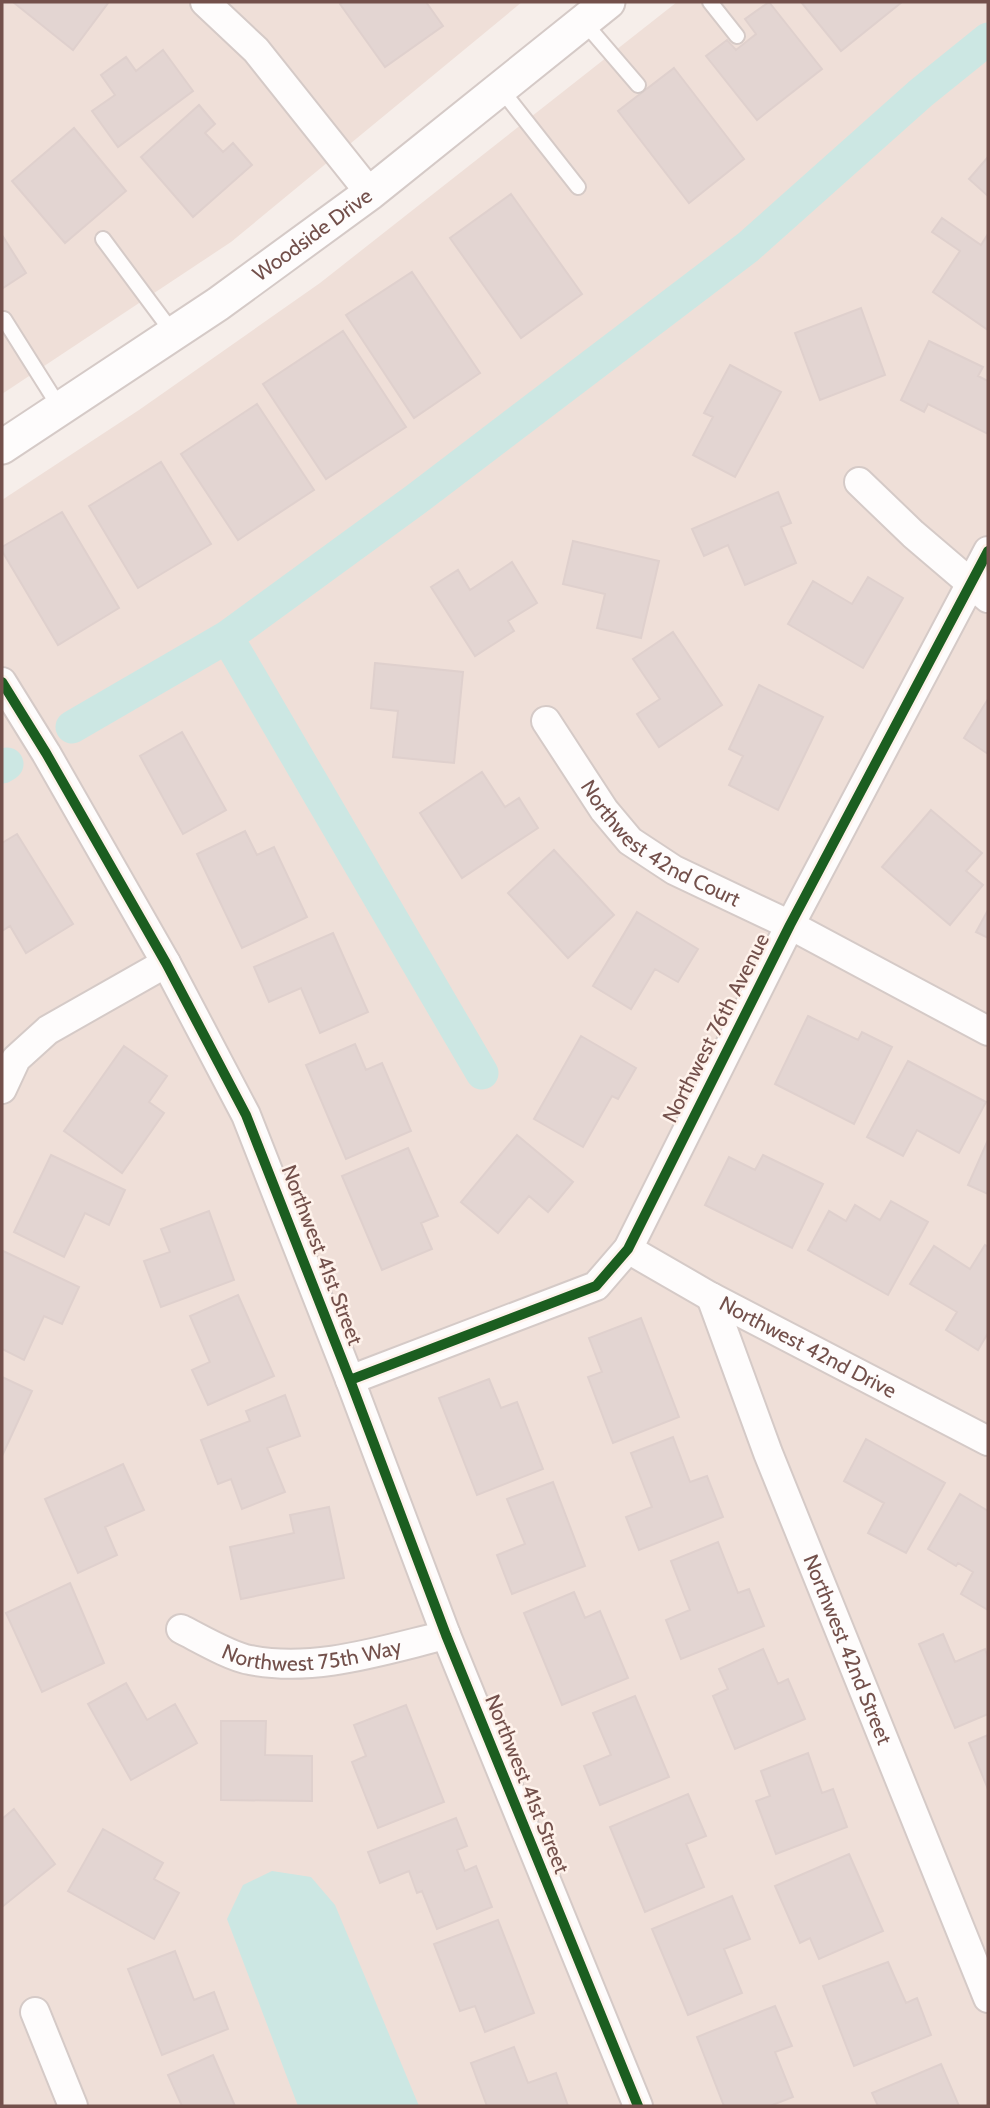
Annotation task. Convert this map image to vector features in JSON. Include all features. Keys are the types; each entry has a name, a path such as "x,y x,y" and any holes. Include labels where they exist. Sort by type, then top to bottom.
{"street":[{"path":"205,2 256,50 370,193"},
{"name":"Woodside Drive","path":"2,447 218,304 370,193 595,12"},
{"path":"859,482 913,534 979,590"},
{"name":"Northwest 76th Avenue","path":"350,1380 597,1286 628,1248 790,925 979,590 988,551"},
{"name":"Northwest 41st Street","path":"2,682 46,753 166,963 246,1115 446,1635 638,2106"},
{"name":"Northwest 42nd Court","path":"546,721 604,810 630,841 674,870 790,925 988,1031"},
{"path":"2,1089 16,1059 48,1030 166,963"},
{"name":"Northwest 42nd Drive","path":"628,1248 711,1297 988,1441"},
{"name":"Northwest 42nd Street","path":"711,1297 768,1453 988,1998"},
{"name":"Northwest 75th Way","path":"181,1629 248,1660 301,1663 348,1658 446,1635"},
{"path":"35,2012 73,2106"}],"lane":[{"path":"710,2 737,36"},
{"path":"595,12 638,85"},
{"path":"500,88 578,187"},
{"path":"103,239 173,333"},
{"path":"4,319 60,408"}],"shaded area":[{"path":"2,2 522,2 231,242 2,394"},
{"path":"677,2 988,2 988,2106 2,2106 2,500 139,410 320,283"}],"water":[{"path":"272,1871 311,1877 335,1905 419,2106 298,2106 227,1919 243,1885"}],"building":[{"path":"13,2 106,2 108,3 73,50"},
{"path":"426,2 443,26 385,67 340,4"},
{"path":"769,2 822,69 757,120 706,56 727,40 736,50 756,34 745,19"},
{"path":"801,2 902,2 841,51"},
{"path":"163,50 193,91 118,147 92,111 115,95 101,75 126,57 136,71"},
{"path":"674,68 744,159 689,203 618,111"},
{"path":"199,105 215,124 205,133 223,152 233,143 252,165 193,217 141,157"},
{"path":"74,128 126,191 65,243 12,181"},
{"path":"988,157 988,196 969,179"},
{"path":"511,194 582,294 521,338 450,238"},
{"path":"942,218 981,245 988,234 988,330 933,292 960,251 932,232"},
{"path":"2,235 26,273 3,288 2,286"},
{"path":"412,272 480,373 414,418 346,315"},
{"path":"861,308 885,375 820,400 795,333"},
{"path":"343,331 406,427 326,479 263,384"},
{"path":"929,341 983,367 978,376 988,381 988,434 928,404 924,412 901,400"},
{"path":"730,365 781,392 735,477 693,455 713,417 704,413"},
{"path":"257,404 314,490 238,540 181,454"},
{"path":"161,462 211,544 138,588 89,506"},
{"path":"778,492 791,523 781,527 796,563 745,585 728,545 704,556 692,529"},
{"path":"62,512 119,608 58,645 2,547"},
{"path":"573,541 659,561 641,638 597,628 605,594 563,584"},
{"path":"512,562 537,603 508,621 514,631 475,656 431,587 458,570 470,590"},
{"path":"868,577 903,598 863,668 788,624 813,581 852,604"},
{"path":"673,632 722,705 659,747 637,714 660,699 633,659"},
{"path":"375,663 463,672 454,763 393,757 398,711 371,708"},
{"path":"759,685 823,717 778,810 729,785 743,756 729,749"},
{"path":"988,699 988,754 964,738"},
{"path":"182,732 226,810 183,834 140,756"},
{"path":"482,772 505,807 519,798 538,828 462,878 420,813"},
{"path":"931,810 982,853 966,871 983,885 950,925 882,867"},
{"path":"245,831 257,855 274,847 307,917 242,948 197,854"},
{"path":"17,834 73,924 26,953 10,926 2,931 2,843"},
{"path":"554,850 614,915 568,958 508,893"},
{"path":"988,910 988,938 976,932"},
{"path":"637,912 698,949 678,982 655,969 631,1009 593,986"},
{"path":"333,933 368,1012 320,1033 301,988 269,1002 254,967"},
{"path":"808,1016 858,1040 862,1032 892,1047 854,1124 775,1084"},
{"path":"581,1036 636,1068 618,1099 612,1096 583,1147 534,1119"},
{"path":"355,1044 366,1070 382,1063 411,1131 346,1159 306,1065"},
{"path":"124,1046 167,1076 149,1102 164,1113 122,1173 64,1131"},
{"path":"908,1061 986,1102 959,1153 917,1130 903,1156 867,1137"},
{"path":"517,1135 573,1182 548,1212 529,1196 498,1233 461,1202"},
{"path":"988,1140 988,1194 968,1185"},
{"path":"408,1148 438,1216 421,1223 432,1249 382,1270 342,1176"},
{"path":"51,1155 125,1190 109,1225 85,1213 64,1257 14,1232"},
{"path":"763,1155 823,1184 792,1248 705,1205 729,1157 755,1170"},
{"path":"891,1201 928,1222 888,1295 808,1250 829,1211 846,1221 855,1205 880,1220"},
{"path":"209,1211 234,1280 161,1307 144,1261 170,1252 161,1229"},
{"path":"985,1245 988,1247 988,1333 978,1350 946,1330 957,1312 910,1284 934,1246 970,1269"},
{"path":"3,1251 79,1287 62,1324 44,1316 24,1360 2,1349"},
{"path":"238,1295 274,1376 208,1405 192,1370 210,1362 190,1316"},
{"path":"641,1318 679,1417 613,1443 588,1377 602,1372 589,1338"},
{"path":"2,1377 32,1391 2,1456"},
{"path":"489,1379 501,1408 517,1402 543,1469 477,1495 439,1398"},
{"path":"285,1395 300,1436 267,1448 285,1492 242,1509 231,1479 218,1484 201,1440 250,1421 246,1411"},
{"path":"673,1437 690,1482 707,1476 723,1517 639,1550 626,1517 652,1507 631,1453"},
{"path":"866,1439 945,1483 906,1553 868,1533 884,1503 844,1481"},
{"path":"123,1464 144,1510 105,1527 117,1555 78,1573 45,1499"},
{"path":"553,1482 585,1566 512,1594 497,1555 525,1544 507,1499"},
{"path":"960,1494 988,1511 988,1610 961,1594 973,1572 958,1563 956,1566 928,1549"},
{"path":"329,1507 344,1578 241,1599 230,1547 294,1533 290,1515"},
{"path":"718,1542 738,1593 749,1589 764,1626 681,1659 666,1620 690,1610 671,1561"},
{"path":"70,1583 104,1663 42,1692 6,1613"},
{"path":"574,1592 585,1618 600,1611 628,1678 562,1705 524,1613"},
{"path":"943,1634 955,1662 985,1649 988,1658 988,1714 955,1728 919,1644"},
{"path":"763,1649 778,1684 788,1679 805,1719 735,1749 713,1696 728,1689 719,1669"},
{"path":"126,1683 147,1720 175,1704 197,1743 131,1780 88,1704"},
{"path":"635,1696 669,1777 600,1805 584,1766 611,1755 593,1713"},
{"path":"406,1705 444,1802 378,1828 352,1762 366,1756 354,1725"},
{"path":"221,1721 266,1721 265,1755 312,1756 312,1801 221,1800"},
{"path":"988,1735 988,1789 969,1743"},
{"path":"808,1753 822,1793 833,1789 847,1827 776,1854 756,1801 770,1796 761,1771"},
{"path":"688,1794 706,1836 686,1844 704,1887 645,1912 610,1827"},
{"path":"14,1809 55,1864 2,1907 2,1819"},
{"path":"456,1818 467,1846 457,1850 465,1871 476,1866 492,1907 437,1929 422,1891 417,1893 409,1871 380,1883 368,1852"},
{"path":"103,1829 163,1863 154,1879 179,1893 154,1939 68,1891"},
{"path":"849,1854 883,1931 819,1959 810,1938 800,1943 775,1886"},
{"path":"732,1896 750,1939 724,1949 742,1993 688,2015 652,1929"},
{"path":"498,1920 534,2013 485,2032 475,2006 460,2011 434,1944"},
{"path":"175,1951 194,2000 214,1992 228,2029 162,2055 128,1969"},
{"path":"888,1962 906,2003 917,1998 931,2035 854,2066 823,1986"},
{"path":"775,2006 792,2046 775,2052 793,2097 770,2106 724,2106 697,2037"},
{"path":"514,2047 528,2083 556,2073 568,2106 487,2106 471,2063"},
{"path":"213,2055 235,2106 182,2106 168,2075"},
{"path":"941,2064 959,2106 878,2106 872,2093"}],"waterway":[{"path":"72,727 227,637 415,500 748,247 921,93 988,39"},
{"path":"227,637 482,1073"},
{"path":"2,767 7,764"}],"cycle path":[{"path":"350,1380 596,1286 628,1249 790,925 988,551"},
{"path":"2,682 46,753 166,963 246,1115 446,1635 638,2106"}]}
